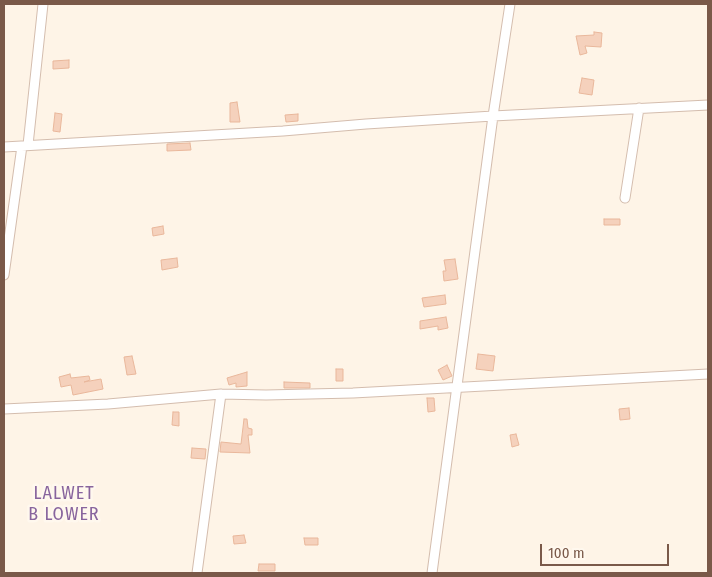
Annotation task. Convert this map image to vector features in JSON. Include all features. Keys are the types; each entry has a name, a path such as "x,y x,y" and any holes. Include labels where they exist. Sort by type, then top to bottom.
{"street":[{"path":"4,274 25,145 43,4"},
{"path":"432,573 492,116 510,4"},
{"path":"4,147 283,131 492,116 708,105"},
{"path":"625,198 638,108"},
{"path":"4,409 108,404 221,394 353,393 708,374"},
{"path":"197,573 221,394"}],"building":[{"path":"594,32 602,33 601,47 585,46 587,53 580,55 576,36 594,35"},
{"path":"69,60 69,68 53,69 53,61"},
{"path":"582,78 594,80 592,95 579,93"},
{"path":"237,102 240,122 230,122 230,103"},
{"path":"55,113 62,114 60,132 53,131"},
{"path":"298,114 298,121 286,122 285,115"},
{"path":"190,143 191,150 167,151 167,144"},
{"path":"604,219 620,219 620,225 604,225"},
{"path":"163,226 164,234 153,236 152,228"},
{"path":"177,258 178,267 162,270 161,260"},
{"path":"455,259 458,279 444,281 443,271 446,271 444,260"},
{"path":"445,295 446,304 424,307 422,298"},
{"path":"446,317 448,328 438,330 438,326 420,329 420,321"},
{"path":"478,354 495,356 493,371 476,369"},
{"path":"132,356 136,374 127,375 124,357"},
{"path":"447,365 452,376 443,380 438,370"},
{"path":"336,369 343,369 343,381 336,381"},
{"path":"247,372 247,386 236,387 236,383 229,385 227,378"},
{"path":"70,374 71,378 89,376 90,380 84,382 101,379 103,389 73,395 71,385 61,387 59,377"},
{"path":"284,382 310,383 310,388 284,388"},
{"path":"427,398 434,398 435,411 428,412"},
{"path":"629,408 630,419 620,420 619,409"},
{"path":"173,412 179,412 179,426 172,425"},
{"path":"244,419 247,419 248,428 252,429 252,435 248,435 250,453 220,452 221,442 241,444"},
{"path":"516,434 519,445 512,447 510,435"},
{"path":"192,448 206,449 205,459 191,458"},
{"path":"244,535 246,543 234,544 233,536"},
{"path":"304,538 318,538 318,545 305,545"},
{"path":"259,564 275,564 275,571 258,571"}],"district":[{"name":"LALWET B LOWER","path":"64,504"}]}
